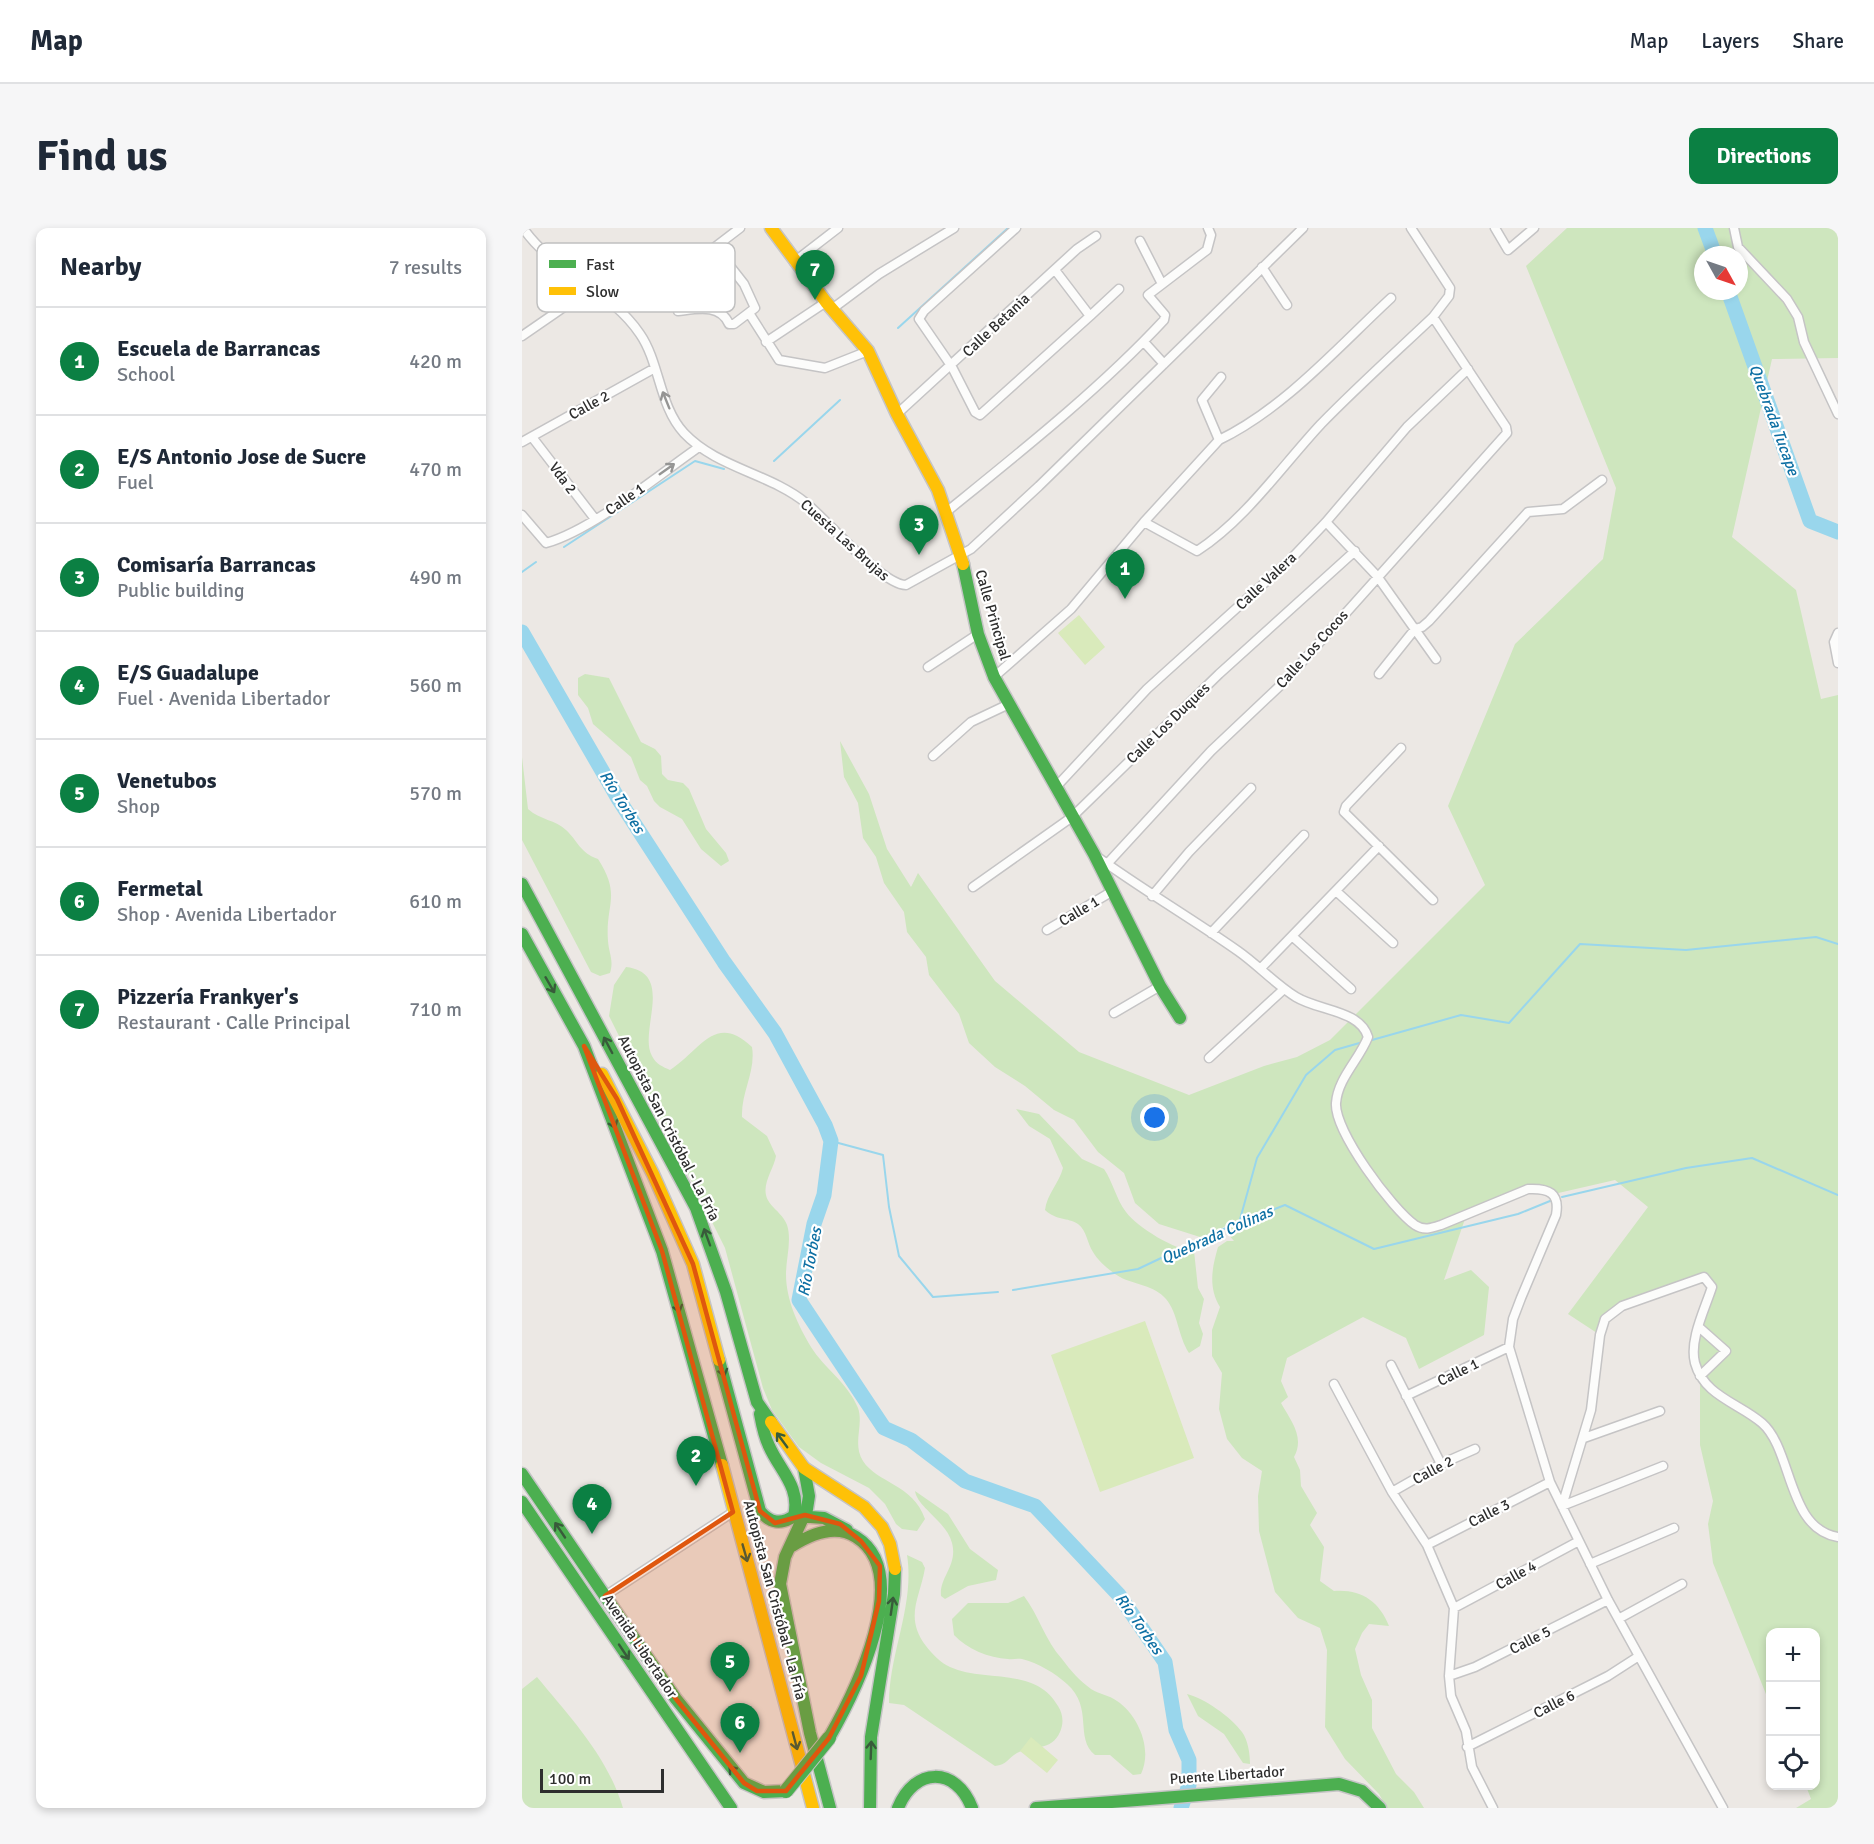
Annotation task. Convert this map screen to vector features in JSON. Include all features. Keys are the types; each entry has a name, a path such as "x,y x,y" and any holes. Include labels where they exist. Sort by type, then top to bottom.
{"main road":[{"name":"Calle Principal","path":"771,228 794,262 868,351 897,414 925,462 945,513 961,557 978,634 994,677 1094,854 1160,986 1180,1018"},
{"name":"Autopista San Cristóbal - La Fría","path":"522,884 696,1208 726,1292 757,1402 804,1468 850,1495 873,1515 890,1545 894,1561 894,1594 871,1737 870,1808"},
{"name":"Autopista San Cristóbal - La Fría","path":"522,934 584,1046 662,1251 813,1808"},
{"path":"584,1046 617,1099 678,1226 693,1264 760,1511 764,1517 775,1523 799,1516 840,1524 850,1534"},
{"path":"757,1402 769,1447 797,1496 799,1516"},
{"path":"804,1468 809,1496 799,1516 792,1546 785,1557 780,1584 810,1733 830,1808"},
{"name":"Avenida Libertador","path":"522,1474 676,1700 744,1783 757,1791 773,1793 786,1791 829,1738 844,1713 861,1676 879,1601 880,1566 861,1541 850,1534"},
{"name":"Avenida Libertador","path":"522,1503 731,1808"},
{"path":"792,1546 820,1533 837,1531 850,1534"},
{"path":"898,1808 902,1795 910,1786 920,1779 937,1776 959,1784 966,1793 972,1808"},
{"name":"Puente Libertador","path":"1036,1808 1330,1784 1351,1785 1361,1790 1380,1808"}],"street":[{"path":"523,228 537,245"},
{"path":"720,243 740,228"},
{"path":"794,262 838,228"},
{"path":"766,342 954,228"},
{"path":"1016,228 924,311 919,319 952,367 975,412 980,415 984,414 1119,289"},
{"path":"945,513 1144,342 1165,317 1148,295 1207,250 1211,235 1208,228"},
{"name":"Cuesta Las Brujas","path":"699,447 805,502 891,582 906,585 961,557 1039,486 1303,228"},
{"path":"1144,522 1197,551 1207,545 1258,496 1321,424 1433,317 1449,296 1450,288 1412,228"},
{"path":"1495,228 1508,249 1534,228"},
{"path":"1734,228 1738,247 1755,268 1787,299 1798,317 1804,342 1838,414"},
{"name":"Calle Betania","path":"897,414 952,367 1055,270 1096,236"},
{"path":"522,247 531,240"},
{"path":"1140,241 1162,284"},
{"path":"1262,267 1287,304"},
{"path":"1055,270 1090,316"},
{"path":"717,312 726,318 729,324 734,324 755,308 744,284 735,273"},
{"path":"994,677 1071,609 1144,522 1219,440 1252,422 1285,395 1391,298"},
{"path":"522,336 557,312"},
{"path":"619,312 641,334 674,418 699,447"},
{"path":"749,313 779,360 825,368 868,351"},
{"path":"1433,317 1468,369"},
{"path":"1144,342 1164,364"},
{"name":"Calle 2","path":"522,442 656,368"},
{"name":"Calle Los Cocos","path":"1107,864 1211,751 1285,681 1377,576 1504,439 1508,433 1506,427 1468,369"},
{"name":"Calle Valera","path":"1056,787 1147,689 1291,559 1326,522 1407,427 1468,369"},
{"path":"1219,440 1202,400 1221,377"},
{"name":"Vda 2","path":"532,437 595,519"},
{"name":"Calle 1","path":"522,515 546,543 572,533 595,519 699,447"},
{"path":"1379,674 1415,629 1429,621 1528,512 1563,509 1602,480"},
{"path":"1326,522 1377,576 1436,659"},
{"name":"Calle Los Duques","path":"973,887 1072,817 1219,674 1355,551"},
{"path":"1838,633 1834,642 1838,663"},
{"path":"928,668 978,634"},
{"path":"933,756 971,722 1009,704"},
{"path":"1401,748 1344,809 1433,900"},
{"path":"1152,896 1189,852 1251,788"},
{"path":"1211,933 1304,835"},
{"path":"1262,967 1379,846"},
{"path":"1094,854 1152,896 1262,967 1284,989 1312,1006 1352,1017 1365,1026 1368,1037 1341,1085 1336,1103 1337,1113 1349,1144 1392,1202 1416,1226 1427,1229 1441,1225 1528,1189 1544,1188 1554,1194 1558,1203 1556,1215 1513,1319 1509,1347 1550,1482 1608,1600 1723,1808"},
{"path":"1336,891 1393,943"},
{"name":"Calle 1","path":"1047,930 1111,892"},
{"path":"1292,936 1351,989"},
{"path":"1114,1013 1160,986"},
{"path":"1209,1058 1284,989"},
{"path":"1562,1506 1591,1410 1600,1335 1605,1319 1623,1306 1704,1277 1712,1287 1694,1348 1695,1362 1700,1376 1713,1393 1746,1410 1765,1425 1776,1443 1796,1496 1808,1515 1818,1530 1838,1537"},
{"path":"1700,1328 1726,1351 1700,1376"},
{"name":"Calle 1","path":"1406,1396 1509,1347"},
{"path":"1391,1365 1441,1464"},
{"path":"1334,1384 1392,1492 1427,1545 1454,1608 1449,1676 1451,1696 1466,1731 1472,1767 1493,1808"},
{"path":"1584,1438 1660,1411"},
{"name":"Calle 2","path":"1392,1492 1441,1464 1475,1449"},
{"path":"1562,1506 1663,1466"},
{"name":"Calle 3","path":"1427,1545 1550,1482"},
{"path":"605,1596 734,1512"},
{"path":"1590,1564 1674,1528"},
{"name":"Calle 4","path":"1454,1608 1579,1541"},
{"path":"1620,1618 1682,1584"},
{"name":"Calle 5","path":"1449,1676 1475,1667 1608,1600"},
{"name":"Calle 6","path":"1467,1747 1608,1676 1639,1656"}],"highlighted area":[{"path":"584,1046 617,1099 693,1264 760,1511 775,1523 805,1515 840,1524 861,1541 880,1566 879,1601 861,1676 829,1738 786,1791 757,1791 744,1783 676,1699 605,1596 733,1512 662,1251"}],"green space":[{"path":"1567,228 1838,228 1838,358 1772,359 1732,537 1796,590 1821,699 1838,695 1838,1808 1796,1808 1811,1799 1808,1790 1820,1790 1820,1628 1766,1628 1766,1694 1713,1563 1708,1524 1713,1501 1700,1445 1700,1377 1693,1348 1712,1288 1700,1278 1624,1309 1606,1320 1600,1335 1568,1314 1648,1207 1615,1180 1554,1194 1528,1189 1466,1216 1444,1280 1471,1270 1489,1287 1484,1335 1419,1369 1406,1338 1363,1317 1287,1358 1281,1381 1288,1397 1281,1403 1297,1436 1297,1450 1294,1457 1300,1470 1301,1486 1317,1513 1310,1525 1324,1547 1320,1581 1334,1591 1353,1592 1368,1598 1380,1610 1389,1626 1369,1624 1355,1649 1361,1675 1372,1700 1372,1728 1396,1774 1414,1792 1424,1808 1387,1808 1379,1794 1345,1759 1325,1727 1327,1650 1320,1628 1298,1618 1275,1592 1259,1531 1258,1496 1262,1471 1242,1458 1227,1439 1219,1409 1222,1373 1212,1356 1212,1330 1220,1307 1213,1285 1216,1255 1218,1247 1227,1241 1234,1241 1228,1234 1227,1225 1216,1232 1200,1237 1159,1224 1135,1203 1124,1173 1098,1152 1074,1120 1054,1110 1025,1086 995,1067 969,1043 959,1014 929,975 926,957 907,932 904,912 884,883 876,857 863,838 858,803 844,777 840,741 869,794 887,849 911,887 918,873 995,981 1079,1052 1189,1095 1264,1066 1297,1057 1330,1040 1485,885 1448,806 1515,644 1603,559 1616,488 1526,266"},
{"path":"1079,615 1105,647 1085,665 1058,633"},
{"path":"585,674 609,678 641,742 655,749 661,756 662,774 668,780 683,783 689,789 706,829 726,853 729,861 721,866 701,849 682,819 660,807 654,801 647,786 640,780 631,757 593,724 588,708 578,695 578,678"},
{"path":"522,757 528,809 562,827 583,850 598,859 605,872 611,891 608,928 610,973 600,976 591,972 522,840"},
{"path":"626,967 641,972 649,980 653,991 649,1045 652,1056 660,1065 670,1070 709,1038 718,1034 728,1033 739,1037 752,1047 752,1065 742,1117 767,1136 776,1156 765,1190 767,1199 787,1225 789,1243 787,1284 794,1312 811,1347 854,1399 860,1421 858,1448 863,1461 877,1474 904,1491 919,1507 925,1519 917,1531 902,1529 896,1524 885,1504 869,1488 821,1463 799,1447 772,1410 763,1388 725,1248 609,1016 614,985"},
{"path":"1016,1109 1039,1114 1082,1159 1104,1169 1131,1218 1167,1243 1194,1251 1198,1288 1204,1299 1199,1323 1203,1334 1200,1346 1189,1353 1173,1311 1161,1294 1126,1280 1113,1272 1095,1255 1078,1224 1054,1216 1045,1210 1063,1168 1050,1139 1029,1126"},
{"path":"1145,1321 1194,1458 1100,1492 1051,1355"},
{"path":"915,1491 948,1514 970,1549 998,1570 996,1580 968,1586 945,1599 941,1596 941,1589 953,1558 952,1543 949,1535 921,1503"},
{"path":"907,1555 922,1562 925,1568 915,1607 915,1616 919,1636 926,1646 950,1667 964,1672 1023,1680 1048,1693 1058,1706 1062,1719 1060,1732 1052,1742 1046,1746 1020,1752 1005,1763 995,1766 904,1705 889,1703 893,1666 908,1592"},
{"path":"1024,1596 1056,1652 1072,1671 1091,1689 1114,1699 1125,1707 1137,1724 1145,1754 1141,1774 1133,1775 1110,1755 1095,1755 1089,1748 1080,1703 1075,1693 1057,1676 1028,1661 986,1655 965,1645 954,1635 952,1619 968,1603 1008,1603"},
{"path":"537,1677 587,1738 608,1772 623,1808 522,1808 522,1689"},
{"path":"1187,1694 1209,1704 1237,1726 1247,1743 1250,1764 1243,1763 1224,1734 1198,1716"},
{"path":"1031,1737 1058,1760 1047,1773 1020,1751"}],"waterway":[{"path":"898,328 1008,228"},
{"name":"Quebrada Tucape","path":"1705,228 1712,246"},
{"name":"Quebrada Tucape","path":"1731,300 1810,521 1838,532"},
{"path":"774,461 840,400"},
{"path":"564,547 695,461 724,469"},
{"path":"522,572 536,562"},
{"name":"Río Torbes","path":"522,632 619,800 724,962 775,1033 825,1125 831,1141 824,1195 814,1224 799,1300 884,1428 911,1440 965,1481 1035,1506 1119,1595 1165,1662 1176,1730 1189,1760 1189,1785 1181,1808"},
{"path":"1372,1040 1461,1015 1509,1023 1580,944 1686,950 1816,937 1838,944"},
{"path":"1239,1223 1257,1158 1306,1075 1335,1050 1363,1042"},
{"name":"Quebrada Colinas","path":"831,1141 883,1155 889,1207 899,1256 933,1297 998,1292"},
{"name":"Quebrada Colinas","path":"1562,1197 1686,1168 1752,1158 1838,1195"},
{"name":"Quebrada Colinas","path":"1013,1290 1138,1269 1216,1232 1285,1205 1374,1249 1518,1214 1550,1201"}],"traffic: fast":[{"path":"963,564 978,634 994,677 1094,854 1160,986 1180,1018"},
{"path":"522,884 696,1208 726,1292 757,1402 771,1422"},
{"path":"522,934 584,1046 662,1251 722,1465"},
{"path":"719,1360 760,1511 772,1520 785,1521 794,1516 795,1496 767,1442 760,1414"},
{"path":"804,1468 809,1496 807,1509 785,1557 780,1584 810,1733 830,1808"},
{"path":"522,1474 605,1596"},
{"path":"522,1502 731,1808"},
{"path":"797,1516 824,1518 847,1530"},
{"path":"792,1546 815,1534 832,1531 848,1533 856,1537 873,1554 880,1578 880,1605 874,1635 852,1693 829,1738"},
{"path":"870,1808 871,1737 894,1594 895,1569"},
{"path":"605,1596 676,1699 744,1783 764,1792 786,1791"},
{"path":"786,1791 829,1738"},
{"path":"898,1808 914,1785 924,1779 935,1777 946,1779 956,1785 965,1794 972,1808"},
{"path":"1036,1808 1339,1784 1362,1791 1380,1808"}],"traffic: slow":[{"path":"771,228 826,302 868,351 897,414 938,490 963,564"},
{"path":"602,1074 653,1174 693,1264 719,1360"},
{"path":"771,1422 804,1468 864,1507 882,1527 890,1544 895,1569"},
{"path":"722,1465 813,1808"}],"place":[{"name":"Pizzería Frankyer's","path":"815,300"},
{"name":"Comisaría Barrancas","path":"919,555"},
{"name":"Escuela de Barrancas","path":"1125,599"},
{"name":"E/S Antonio Jose de Sucre","path":"696,1486"},
{"name":"E/S Guadalupe","path":"592,1534"},
{"name":"Venetubos","path":"730,1692"},
{"name":"Fermetal","path":"740,1753"}]}
